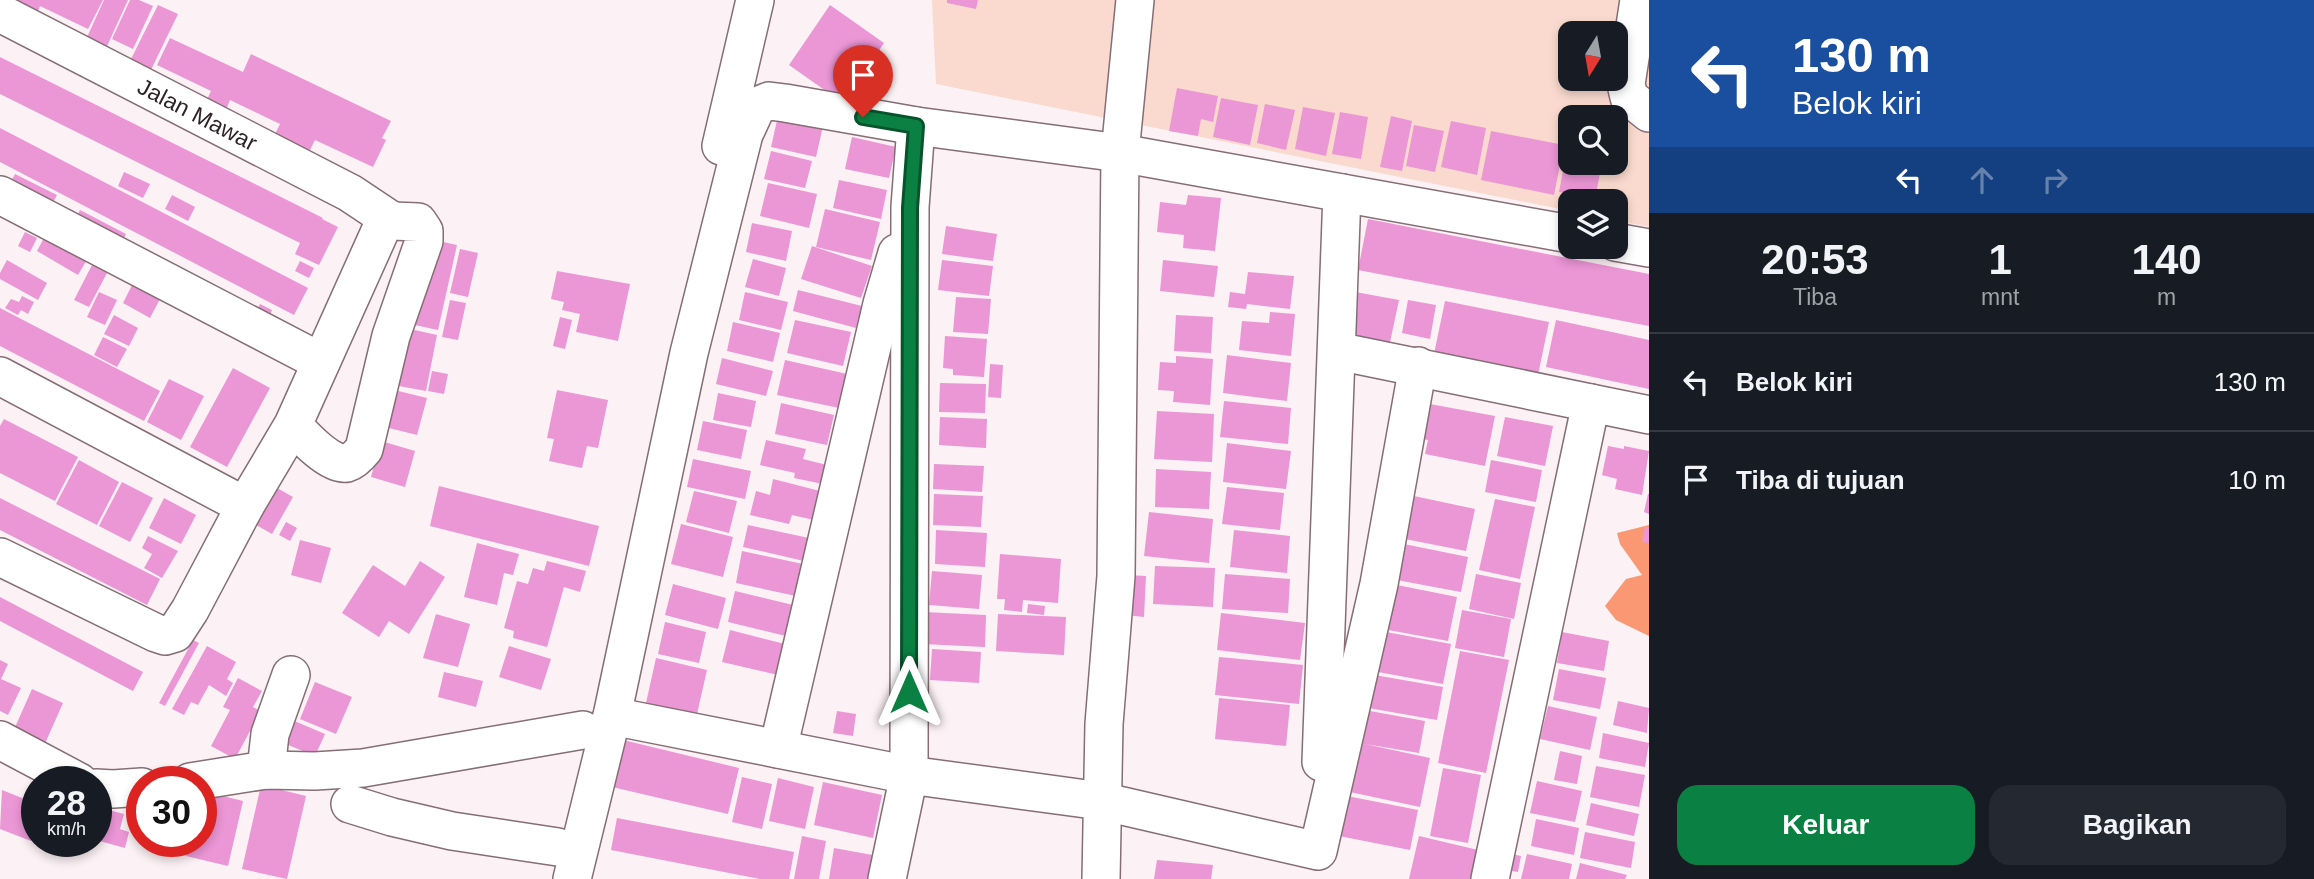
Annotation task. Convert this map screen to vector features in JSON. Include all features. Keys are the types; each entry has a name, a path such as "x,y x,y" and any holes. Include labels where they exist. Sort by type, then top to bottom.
{"street":[{"path":"350,804 452,831 568,872 667,365 755,0"},
{"path":"1101,879 1104,724 1116,576 1120,153 1135,0"},
{"path":"1639,0 1626,84 1629,97 1649,113"},
{"name":"Jalan Mawar","path":"0,13 349,193 392,220 418,222 424,232 424,241 391,336 364,449 346,463 334,461 309,442 293,425"},
{"path":"598,723 722,217 751,116 757,106 769,101 916,126 1120,153 1558,232"},
{"path":"887,879 909,775 910,208 916,126"},
{"path":"1318,865 1342,193"},
{"path":"0,195 321,362"},
{"path":"778,749 879,317 910,208"},
{"path":"0,557 172,641 245,506 293,425 382,227 392,220"},
{"path":"1628,244 1649,248"},
{"path":"1337,351 1649,415"},
{"path":"1318,865 1384,559 1418,366"},
{"path":"0,376 245,506"},
{"path":"1490,879 1591,402"},
{"path":"266,770 270,734 291,675"},
{"path":"217,778 266,770 363,768 598,723 778,749 909,775 1101,801 1318,865"},
{"path":"0,740 49,766"}],"shaded area":[{"path":"932,0 1649,0 1649,227 1628,223 1628,189 1558,189 1558,209 936,84"},
{"path":"1649,525 1649,636 1616,620 1605,606 1626,579 1642,575 1620,544 1617,533"}],"building":[{"path":"17,0 103,0 88,29 40,6 36,17 14,6"},
{"path":"104,0 128,0 103,55 83,46"},
{"path":"130,0 139,0 153,6 133,49 112,39"},
{"path":"947,0 978,0 976,9 947,3"},
{"path":"158,5 178,14 149,74 128,65"},
{"path":"830,5 884,43 843,103 789,65"},
{"path":"170,38 243,72 251,54 391,121 382,138 386,140 373,167 315,140 305,160 270,144 280,124 230,100 223,117 203,108 211,91 157,65"},
{"path":"0,57 338,227 319,265 295,254 300,243 0,94"},
{"path":"1177,88 1218,96 1213,122 1201,119 1198,136 1169,131"},
{"path":"1221,98 1258,105 1250,145 1213,137"},
{"path":"1265,104 1295,110 1286,150 1257,143"},
{"path":"1303,107 1335,113 1326,156 1295,149"},
{"path":"1340,112 1368,117 1361,159 1332,154"},
{"path":"778,116 823,126 816,157 771,147"},
{"path":"1391,116 1412,121 1402,171 1380,167"},
{"path":"1451,121 1486,128 1477,175 1441,167"},
{"path":"1414,125 1444,131 1435,172 1406,166"},
{"path":"0,128 308,288 294,315 0,162"},
{"path":"1491,131 1558,144 1558,175 1554,195 1481,180"},
{"path":"852,137 896,147 889,178 845,169"},
{"path":"771,151 812,161 805,188 764,179"},
{"path":"124,172 150,184 143,198 118,186"},
{"path":"15,174 57,195 50,208 8,187"},
{"path":"1562,175 1600,175 1597,189 1560,189"},
{"path":"839,180 887,190 881,219 833,208"},
{"path":"768,183 817,194 809,228 760,216"},
{"path":"172,195 195,207 188,221 165,209"},
{"path":"1188,195 1221,198 1215,251 1183,248 1184,235 1157,232 1160,202 1186,205"},
{"path":"825,209 880,222 871,260 816,247"},
{"path":"80,210 126,234 120,246 74,222"},
{"path":"1368,219 1558,256 1558,259 1572,259 1649,274 1649,326 1358,270"},
{"path":"752,223 792,231 786,261 746,252"},
{"path":"946,226 997,234 993,261 942,254"},
{"path":"25,232 37,238 30,252 18,246"},
{"path":"46,234 88,258 78,275 37,251"},
{"path":"429,239 457,245 438,330 410,324"},
{"path":"812,246 872,266 861,298 801,279"},
{"path":"460,249 478,253 468,297 450,293"},
{"path":"753,259 786,268 779,296 745,287"},
{"path":"7,260 47,283 38,300 0,279"},
{"path":"942,260 993,266 989,296 938,290"},
{"path":"1163,260 1218,266 1214,297 1160,291"},
{"path":"300,261 314,268 309,278 295,271"},
{"path":"92,265 107,273 89,307 74,300"},
{"path":"557,271 630,284 618,341 576,332 580,314 562,310 564,302 551,299"},
{"path":"1248,272 1294,276 1290,309 1247,304 1246,309 1228,307 1230,292 1245,294"},
{"path":"133,283 161,297 150,318 123,303"},
{"path":"798,290 862,306 856,328 793,311"},
{"path":"1350,291 1399,300 1389,347 1341,338"},
{"path":"99,292 117,300 105,325 87,317"},
{"path":"745,292 788,302 781,330 739,320"},
{"path":"22,296 34,302 28,314 21,310 18,315 5,308 11,299 19,302"},
{"path":"956,297 991,299 988,334 953,332"},
{"path":"450,300 466,303 458,340 442,337"},
{"path":"1408,300 1436,305 1430,339 1402,333"},
{"path":"1445,301 1549,322 1538,375 1434,354"},
{"path":"260,304 272,310 268,320 255,314"},
{"path":"0,308 160,391 144,421 0,346"},
{"path":"1270,312 1295,314 1291,356 1239,350 1242,321 1269,323"},
{"path":"114,315 138,328 129,346 104,334"},
{"path":"1176,315 1213,317 1211,353 1174,351"},
{"path":"560,317 572,320 565,349 553,346"},
{"path":"795,320 851,332 843,366 787,353"},
{"path":"1556,320 1649,340 1649,389 1546,367"},
{"path":"733,322 780,333 773,362 727,351"},
{"path":"410,329 437,335 426,391 399,386"},
{"path":"945,336 987,339 984,377 953,375 953,369 943,368"},
{"path":"103,337 127,349 117,367 94,355"},
{"path":"1227,355 1291,363 1287,401 1223,393"},
{"path":"1176,356 1213,359 1210,405 1173,402 1174,391 1158,390 1160,362 1176,363"},
{"path":"722,358 773,371 766,396 716,384"},
{"path":"785,360 847,374 839,408 777,395"},
{"path":"990,364 1003,365 1001,398 988,397"},
{"path":"233,368 270,388 227,467 190,447"},
{"path":"432,371 448,374 444,394 428,391"},
{"path":"169,379 204,396 181,440 147,422"},
{"path":"940,383 986,384 985,413 939,412"},
{"path":"390,389 427,398 417,435 381,426"},
{"path":"557,390 608,400 598,448 587,446 582,468 549,461 554,439 547,438"},
{"path":"718,393 756,401 751,427 713,420"},
{"path":"1224,401 1291,408 1288,444 1220,437"},
{"path":"1419,402 1495,416 1485,466 1425,454 1428,440 1412,437"},
{"path":"781,403 834,415 827,445 775,434"},
{"path":"1157,411 1214,414 1212,462 1154,459"},
{"path":"940,417 987,419 986,448 939,445"},
{"path":"1505,417 1553,426 1545,466 1497,456"},
{"path":"4,419 78,457 55,501 0,473 0,426"},
{"path":"703,421 747,430 741,459 697,450"},
{"path":"766,440 806,449 803,459 827,465 823,484 794,478 795,473 760,465"},
{"path":"381,441 415,451 405,487 371,477"},
{"path":"1227,443 1291,451 1286,489 1223,482"},
{"path":"1608,446 1649,451 1642,495 1615,489 1617,479 1602,475"},
{"path":"693,459 751,471 745,499 687,487"},
{"path":"79,460 119,482 97,525 56,504"},
{"path":"1491,460 1542,470 1536,502 1485,492"},
{"path":"934,464 984,466 982,492 933,489"},
{"path":"1156,469 1211,472 1209,509 1155,507"},
{"path":"773,479 820,491 814,520 792,515 789,524 750,515 756,491 770,495"},
{"path":"122,482 153,498 130,542 99,526"},
{"path":"270,484 293,497 272,534 249,521"},
{"path":"439,486 599,526 589,566 430,526"},
{"path":"1227,487 1284,493 1280,530 1222,524"},
{"path":"694,491 737,501 729,533 686,522"},
{"path":"934,494 983,496 981,527 933,525"},
{"path":"1649,494 1649,514 1644,512"},
{"path":"1414,496 1475,509 1466,551 1405,539"},
{"path":"0,498 160,579 147,605 0,530"},
{"path":"164,498 196,515 181,544 149,528"},
{"path":"1495,499 1535,507 1520,579 1479,570"},
{"path":"1149,512 1213,519 1209,563 1144,556"},
{"path":"286,522 297,528 290,541 279,535"},
{"path":"681,524 733,537 723,577 671,564"},
{"path":"748,525 809,538 804,561 743,547"},
{"path":"1645,527 1649,527 1649,543 1642,542"},
{"path":"936,530 987,533 985,567 935,564"},
{"path":"1234,530 1290,536 1287,573 1230,567"},
{"path":"148,536 178,551 162,578 144,568 152,554 142,548"},
{"path":"300,540 331,548 321,583 291,575"},
{"path":"1394,542 1468,557 1461,592 1386,578"},
{"path":"477,543 519,554 513,575 504,573 497,605 464,597"},
{"path":"742,551 803,564 796,596 736,583"},
{"path":"1000,554 1061,559 1058,603 1023,600 1022,612 1004,610 1005,599 997,599"},
{"path":"420,561 445,577 409,634 389,621 379,637 342,613 373,565 405,586"},
{"path":"547,561 586,571 580,592 564,587 547,647 513,638 514,631 504,628 517,581 528,584 533,568 544,571"},
{"path":"1155,566 1215,568 1213,607 1153,604"},
{"path":"932,571 982,575 979,609 929,605"},
{"path":"1225,574 1290,579 1288,613 1222,609"},
{"path":"1476,574 1521,583 1514,619 1469,609"},
{"path":"1128,575 1146,576 1144,617 1126,615"},
{"path":"673,584 726,598 718,629 665,615"},
{"path":"1392,584 1457,597 1448,641 1383,629"},
{"path":"735,591 793,605 786,636 728,622"},
{"path":"0,597 143,672 133,691 0,621"},
{"path":"1028,604 1045,606 1044,615 1027,613"},
{"path":"1462,610 1511,619 1504,657 1455,648"},
{"path":"924,612 986,615 985,647 923,644"},
{"path":"1221,613 1305,623 1300,660 1217,650"},
{"path":"436,614 470,624 458,667 423,658"},
{"path":"998,614 1066,617 1064,655 996,651"},
{"path":"665,622 706,632 699,663 658,654"},
{"path":"1370,629 1451,644 1443,684 1362,669"},
{"path":"730,630 785,644 778,675 722,662"},
{"path":"1562,632 1609,641 1604,671 1557,663"},
{"path":"193,640 199,643 165,706 159,703"},
{"path":"207,646 236,662 227,679 233,683 226,696 209,685 198,705 191,702 184,715 172,709"},
{"path":"509,646 551,659 541,690 499,677"},
{"path":"932,649 981,652 979,683 930,680"},
{"path":"1460,651 1509,660 1486,773 1438,763"},
{"path":"1219,657 1303,665 1299,704 1215,695"},
{"path":"656,658 707,670 697,714 646,703"},
{"path":"0,660 8,664 1,679 21,688 8,715 0,711"},
{"path":"1559,669 1606,678 1600,709 1553,700"},
{"path":"444,672 483,681 476,707 438,697"},
{"path":"1363,673 1443,687 1437,720 1357,706"},
{"path":"238,678 262,691 253,707 269,716 259,735 250,731 235,759 211,746 230,710 223,707"},
{"path":"315,682 352,697 336,734 300,719"},
{"path":"32,689 63,703 43,748 12,734"},
{"path":"1219,698 1290,705 1286,746 1215,739"},
{"path":"1618,701 1649,708 1647,733 1613,725"},
{"path":"1548,706 1597,717 1590,750 1540,739"},
{"path":"1359,709 1425,721 1419,753 1365,744 1430,758 1420,807 1336,789"},
{"path":"837,711 856,714 853,736 833,733"},
{"path":"285,717 325,734 315,756 276,740"},
{"path":"1603,733 1649,743 1645,767 1599,758"},
{"path":"623,740 739,768 728,814 612,787"},
{"path":"1560,751 1582,756 1577,784 1554,780"},
{"path":"1596,766 1645,775 1639,807 1590,797"},
{"path":"1443,768 1481,775 1468,843 1430,836"},
{"path":"742,777 772,784 762,829 732,822"},
{"path":"778,778 814,787 805,829 769,821"},
{"path":"1537,781 1582,791 1575,822 1530,813"},
{"path":"823,782 882,795 873,838 814,825"},
{"path":"261,785 306,796 287,879 242,869"},
{"path":"2,790 21,798 21,837 0,829"},
{"path":"1337,794 1418,810 1410,850 1329,834"},
{"path":"217,795 243,801 228,866 190,857 217,857"},
{"path":"1591,803 1639,814 1634,836 1586,825"},
{"path":"112,811 124,814 120,829 126,831 125,848 112,844"},
{"path":"617,818 794,852 789,879 760,879 611,850"},
{"path":"1536,819 1579,828 1574,855 1531,846"},
{"path":"1585,832 1635,842 1631,868 1580,858"},
{"path":"802,836 826,841 819,879 794,879"},
{"path":"1419,836 1478,850 1471,879 1409,879"},
{"path":"834,848 878,856 874,879 829,879"},
{"path":"1507,853 1521,856 1518,872 1504,870"},
{"path":"1527,854 1572,864 1569,879 1521,879"},
{"path":"1157,860 1213,865 1211,879 1154,879"},
{"path":"1580,863 1627,875 1625,879 1576,879"}],"route":[{"path":"863,117 916,126 910,208 909,692"}]}
